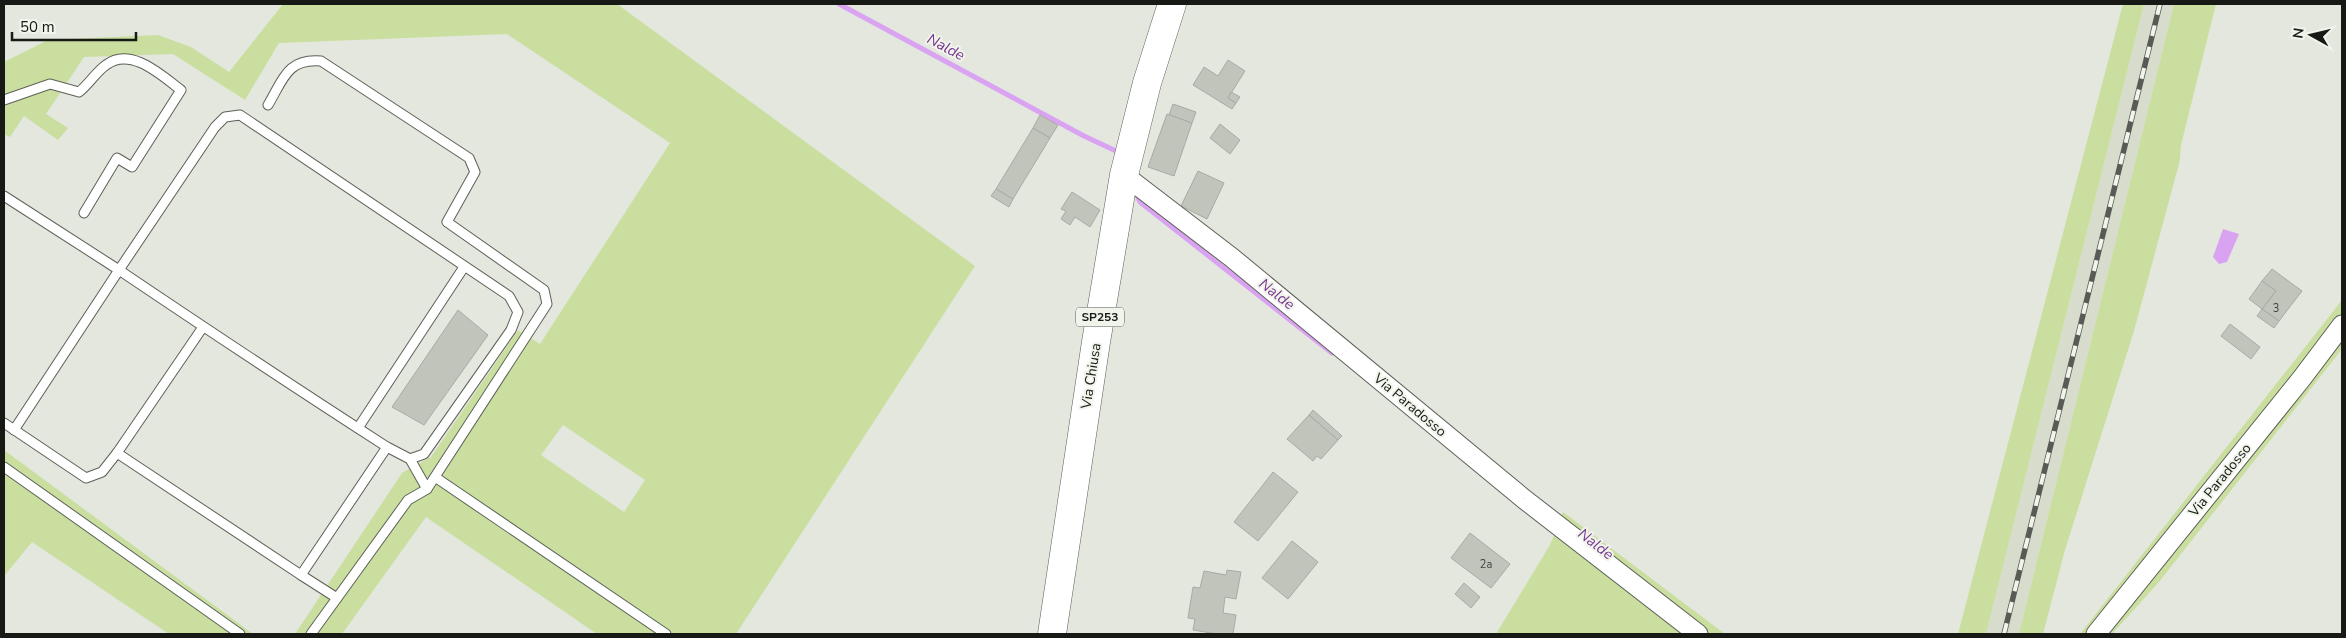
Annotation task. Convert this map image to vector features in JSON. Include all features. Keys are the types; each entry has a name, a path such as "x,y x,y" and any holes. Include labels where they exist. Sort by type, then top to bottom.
{"main road":[{"name":"Via Chiusa","path":"1052,634 1096,342 1124,175 1147,83 1172,4"}],"street":[{"name":"Via Paradosso","path":"1124,175 1231,257 1524,499 1698,634"},
{"name":"Via Paradosso","path":"2096,634 2302,378 2342,325"}],"lane":[{"path":"4,100 50,84 79,92 106,64 123,59 146,64 181,90 132,167 117,158 84,213"},
{"path":"268,104 293,65 308,60 321,61 468,158 476,172 447,222 544,290 547,304 427,489 408,500 311,634"},
{"path":"14,430 215,127 224,117 240,115 509,296 518,312 510,330 424,454 410,459"},
{"path":"4,196 358,428 410,459 427,489"},
{"path":"358,428 464,267"},
{"path":"4,423 86,478 102,472 117,454 203,327"},
{"path":"300,575 388,447"},
{"path":"117,454 337,598"},
{"path":"4,467 240,634"},
{"path":"435,476 666,634"}],"shaded area":[{"path":"2144,4 2174,4 2019,634 1986,634"},
{"path":"2223,229 2239,234 2227,262 2219,264 2213,257"}],"green space":[{"path":"283,4 617,4 975,266 736,634 597,634 426,517 342,634 295,634 402,473 431,457 518,330 540,344 670,143 507,34 279,43 245,100 173,54 84,57 46,114 68,128 58,140 24,116 10,137 4,134 4,62 48,40 158,35 191,47 229,72","holes":["563,425 645,480 624,512 541,455"]},
{"path":"2123,4 2144,4 1986,634 1958,634"},
{"path":"2174,4 2216,4 2181,145 2180,160 2134,331 2065,550 2043,634 2019,634"},
{"path":"2342,300 2342,349 2159,582 2112,634 2080,634"},
{"path":"4,450 253,634 169,634 32,542 5,575"},
{"path":"1563,512 1725,634 1496,634 1550,545"}],"building":[{"path":"1228,60 1245,71 1228,98 1236,103 1232,109 1193,85 1204,67 1218,76"},
{"path":"1231,92 1240,97 1236,103 1228,98"},
{"path":"1173,104 1196,112 1192,123 1169,115"},
{"path":"1167,114 1192,123 1174,176 1148,167"},
{"path":"1040,115 1058,125 1050,138 1033,128"},
{"path":"1220,124 1240,140 1230,154 1210,138"},
{"path":"1033,128 1050,138 1013,199 996,189"},
{"path":"1198,171 1224,183 1207,219 1181,206"},
{"path":"996,189 1013,199 1009,207 991,196"},
{"path":"1072,192 1100,210 1090,227 1075,217 1070,225 1061,219 1066,211 1061,209"},
{"path":"2272,269 2302,291 2279,321 2262,309 2276,291 2262,281"},
{"path":"2262,281 2276,291 2262,309 2249,299"},
{"path":"2262,309 2279,321 2274,328 2257,316"},
{"path":"458,310 488,335 424,425 392,407"},
{"path":"2230,324 2260,347 2251,359 2221,336"},
{"path":"1313,410 1342,436 1338,440 1309,415"},
{"path":"1309,415 1338,440 1321,459 1317,456 1313,461 1287,439"},
{"path":"1273,472 1298,492 1258,541 1234,522"},
{"path":"1470,533 1510,564 1491,588 1451,558"},
{"path":"1292,541 1318,562 1288,599 1262,578"},
{"path":"1227,570 1241,572 1236,599 1225,597 1223,613 1236,615 1233,634 1217,634 1193,630 1195,619 1188,618 1193,587 1200,588 1204,571 1226,575"},
{"path":"1464,583 1480,597 1471,608 1455,594"}],"waterway":[{"name":"Nalde","path":"839,4 1084,136 1116,151 1118,156"},
{"name":"Nalde","path":"1135,191 1140,202 1332,353"}],"railway":[{"path":"2004,634 2160,4"}]}
